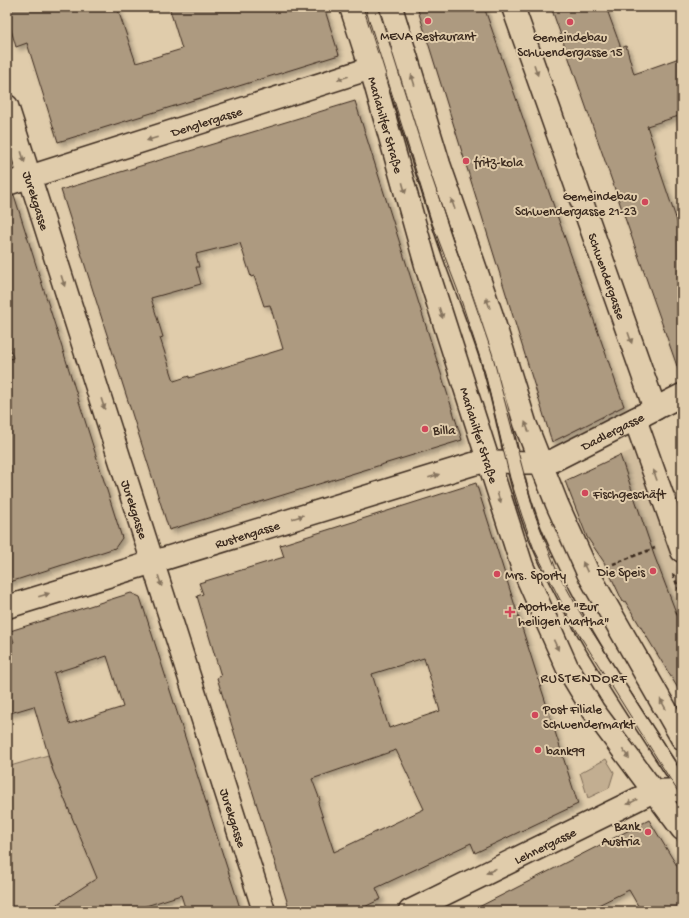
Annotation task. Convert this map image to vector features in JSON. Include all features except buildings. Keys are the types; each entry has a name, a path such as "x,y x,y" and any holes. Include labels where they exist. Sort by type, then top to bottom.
{"street":[{"name":"Mariahilfer Straße","path":"351,7 389,63 439,164 491,313 525,423 564,521 588,573 682,738"},
{"name":"Mariahilfer Straße","path":"391,7 389,63 428,272 522,566 567,667 593,710 682,829"},
{"name":"Schwendergasse","path":"513,7 655,409"},
{"name":"Denglergasse","path":"7,184 389,63"},
{"name":"Jurekgasse","path":"7,106 264,911"},
{"name":"Dadlergasse","path":"541,463 554,460 575,451 682,395"},
{"path":"635,419 680,546"},
{"name":"Rustengasse","path":"7,607 153,561 488,460 541,463"},
{"name":"Lehnergasse","path":"410,911 654,791 682,790"}],"lane":[{"path":"372,7 439,223 472,311 490,366 527,514 565,599 616,683 682,786"}],"path":[{"path":"616,563 680,546"}],"shaded area":[{"path":"632,450 682,583 682,695 626,601 623,602 603,561 587,537 614,458"},
{"path":"48,755 50,764 98,878 51,908 53,911 7,911 7,767"},
{"path":"606,759 614,772 609,788 588,798 580,773"}],"tram line":[{"path":"365,7 432,223 458,291 485,373 510,478 534,549 572,623 682,798"},
{"path":"378,7 427,163 492,353 534,512 556,569 581,614 682,773"}],"place":[{"name":"MEVA Restaurant","path":"428,21"},
{"name":"Gemeindebau Schwendergasse 15","path":"570,22"},
{"name":"fritz-kola","path":"466,161"},
{"name":"Gemeindebau Schwendergasse 21-23","path":"645,202"},
{"name":"Billa","path":"425,429"},
{"name":"Fischgeschäft","path":"585,493"},
{"name":"Die Speis","path":"653,571"},
{"name":"Mrs. Sporty","path":"497,574"},
{"name":"Apotheke \"Zur heiligen Martha\"","path":"510,612"},
{"name":"Post Filiale Schwendermarkt","path":"535,715"},
{"name":"bank99","path":"538,750"},
{"name":"Bank Austria","path":"648,832"}],"district":[{"name":"RUSTENDORF","path":"584,677"}]}
